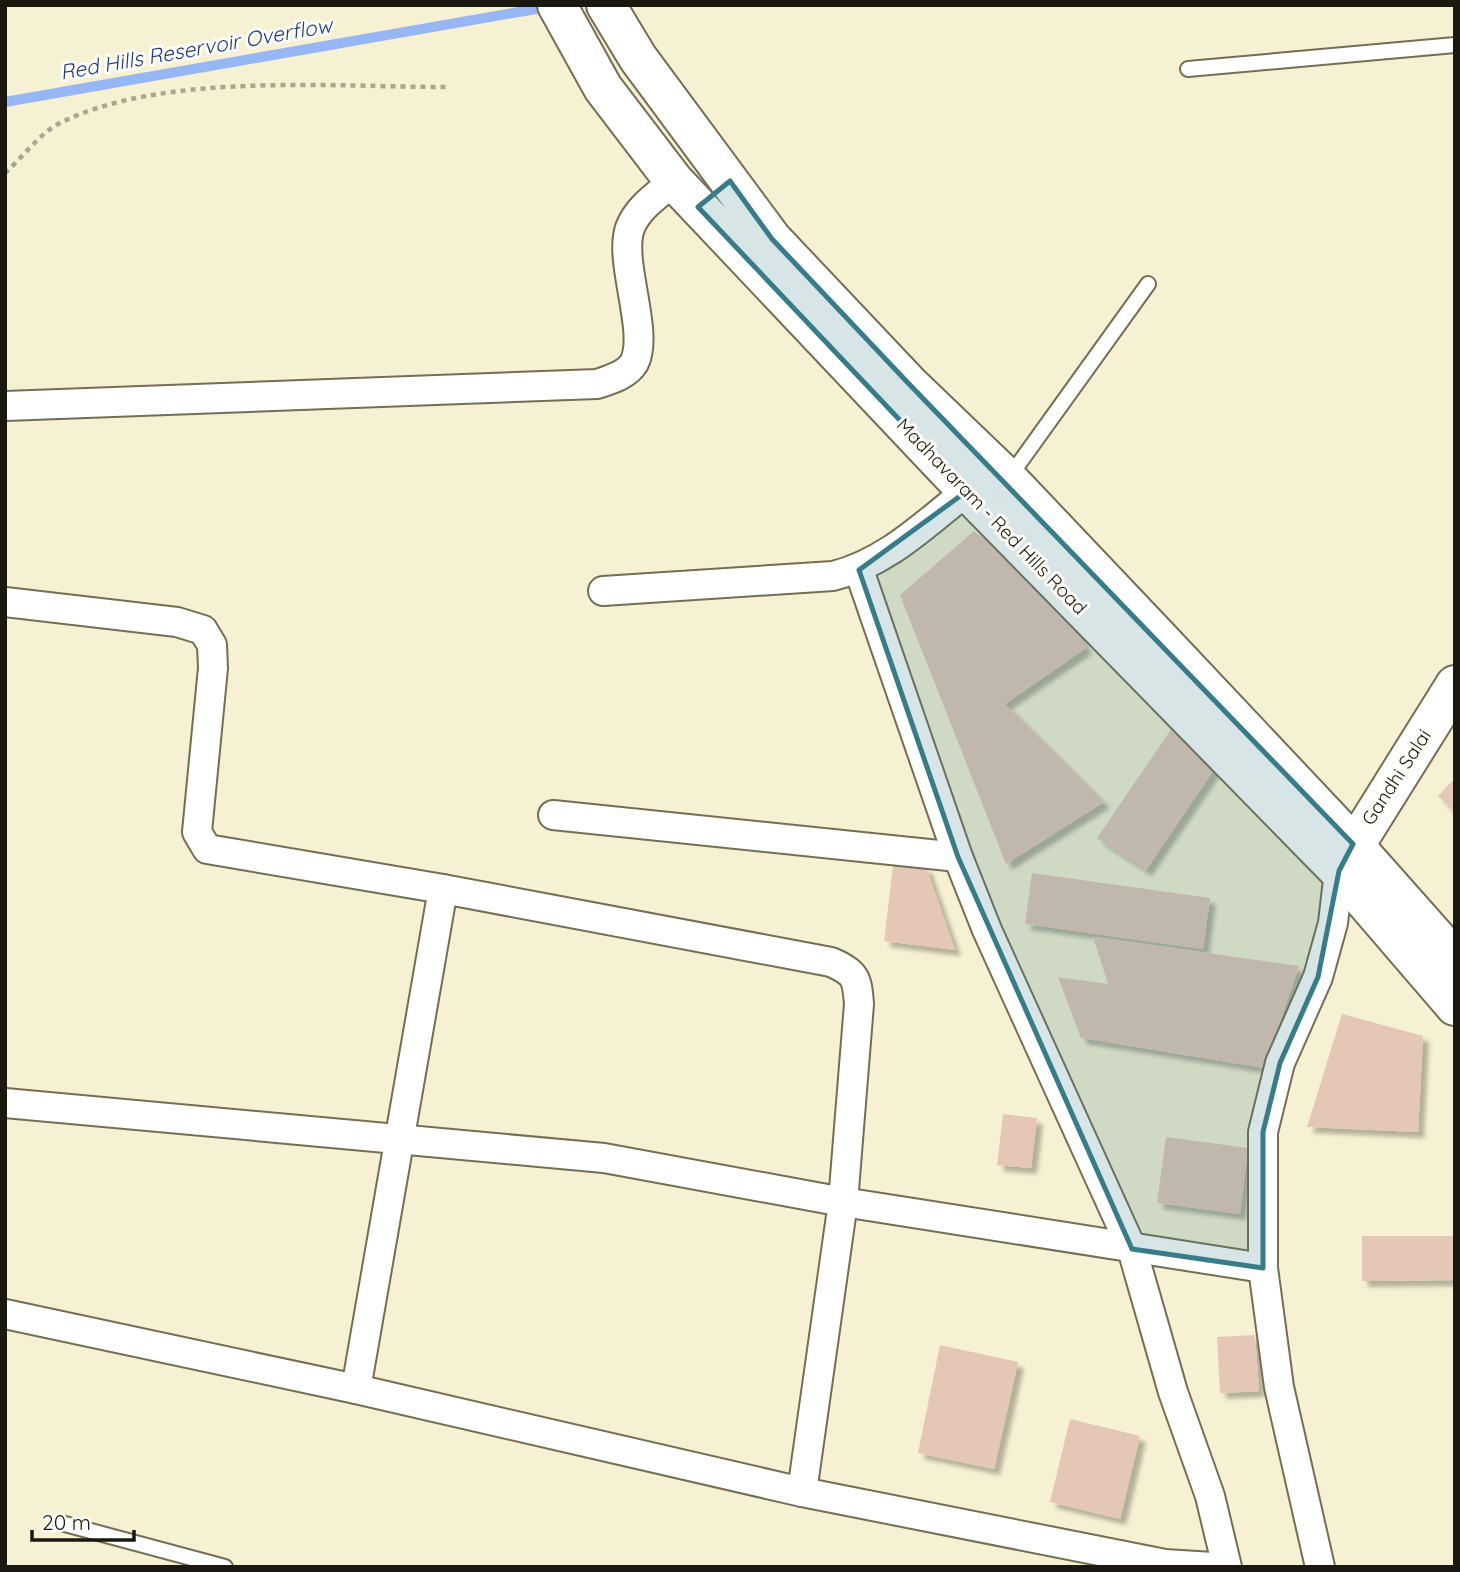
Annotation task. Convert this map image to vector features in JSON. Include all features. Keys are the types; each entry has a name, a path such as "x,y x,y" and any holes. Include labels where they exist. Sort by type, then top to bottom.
{"main road":[{"name":"Madhavaram - Red Hills Road","path":"557,5 603,88 686,194 967,491 1455,959"},
{"name":"Madhavaram - Red Hills Road","path":"606,5 638,58 782,248 910,385 1008,479 1346,857 1455,1006"},
{"name":"Gandhi Salai","path":"1346,857 1455,685"}],"street":[{"path":"5,406 597,384 621,375 634,363 637,343 629,232 644,206 730,181"},
{"path":"603,591 833,576 859,570 876,562 967,491"},
{"path":"859,570 958,857 988,930 1132,1249 1173,1392 1210,1496 1227,1567"},
{"path":"5,602 177,622 203,630 212,645 213,668 197,832 207,849 443,889 831,962 850,970 857,983 859,1004 843,1202 802,1492"},
{"path":"553,815 958,857"},
{"path":"1320,1567 1279,1387 1263,1268 1263,1132 1280,1063 1318,977 1333,923 1346,857"},
{"path":"356,1390 443,889"},
{"path":"5,1103 604,1158 843,1202 1263,1268"},
{"path":"5,1314 356,1390 802,1492 1165,1564 1213,1567"}],"lane":[{"path":"1188,69 1455,45"},
{"path":"1008,479 1148,284"},
{"path":"61,1523 225,1567"}],"path":[{"path":"5,173 58,124 132,97 237,87 446,88"}],"highlighted area":[{"path":"730,181 772,239 1353,844 1339,871 1318,977 1280,1063 1263,1132 1263,1268 1132,1249 958,857 859,570 967,491 698,207"}],"building":[{"path":"974,531 1051,586 1086,648 1005,704 1104,802 1006,864 900,595"},
{"path":"1174,725 1222,758 1146,870 1097,838"},
{"path":"1455,778 1455,812 1438,796"},
{"path":"893,866 926,867 955,950 884,941"},
{"path":"1032,873 1210,898 1203,949 1025,924"},
{"path":"1093,937 1299,966 1264,1068 1081,1038 1058,977 1108,984"},
{"path":"1342,1014 1423,1036 1418,1132 1307,1127"},
{"path":"1003,1114 1037,1118 1031,1168 997,1165"},
{"path":"1166,1137 1248,1148 1240,1214 1157,1203"},
{"path":"1362,1236 1455,1236 1455,1280 1362,1281"},
{"path":"1255,1335 1259,1391 1220,1393 1217,1337"},
{"path":"940,1345 1018,1362 994,1469 918,1453"},
{"path":"1070,1419 1140,1436 1120,1519 1050,1502"}],"waterway":[{"name":"Red Hills Reservoir Overflow","path":"5,102 553,6"}]}
